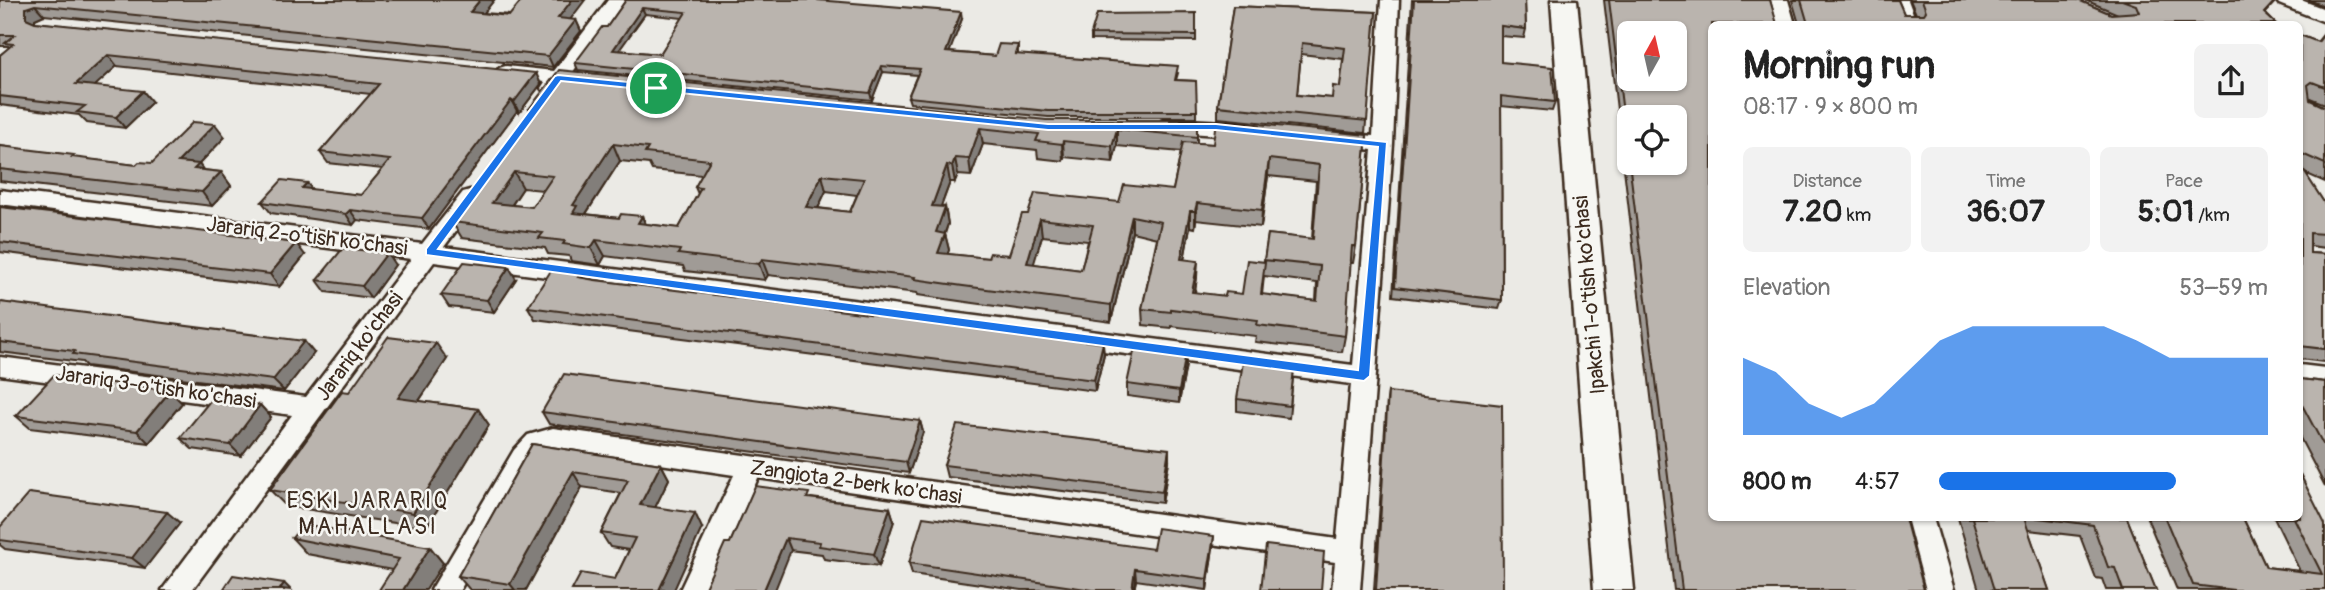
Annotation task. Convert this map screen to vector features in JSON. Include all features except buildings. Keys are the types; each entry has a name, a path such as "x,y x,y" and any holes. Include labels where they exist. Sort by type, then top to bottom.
{"main road":[{"name":"Ipakchi 1-o'tish ko'chasi","path":"1549,0 1591,590"},
{"name":"Ipakchi 1-o'tish ko'chasi","path":"1564,0 1614,590"}],"street":[{"path":"534,110 617,0"},
{"path":"1346,590 1383,144 1390,0"},
{"path":"1779,0 1785,21"},
{"path":"1899,0 1907,21"},
{"path":"2285,0 2325,16"},
{"path":"489,70 599,82"},
{"path":"1150,127 1216,127 1272,133"},
{"path":"1314,137 1383,144"},
{"name":"Jarariq ko'chasi","path":"176,590 486,176"},
{"name":"Jarariq 2-o'tish ko'chasi","path":"0,197 1364,376"},
{"name":"Jarariq 3-o'tish ko'chasi","path":"0,366 312,408"},
{"path":"2303,375 2325,378"},
{"name":"Zangiota 2-berk ko'chasi","path":"445,590 523,458 537,442 553,438 1348,552"},
{"path":"694,590 750,467"},
{"path":"1921,521 1940,590"}],"district":[{"name":"ESKI JARARIQ MAHALLASI","path":"368,513"}],"route":[{"path":"558,78 656,88 1048,127 1216,127 1383,144 1364,376 430,252 558,78"}]}
